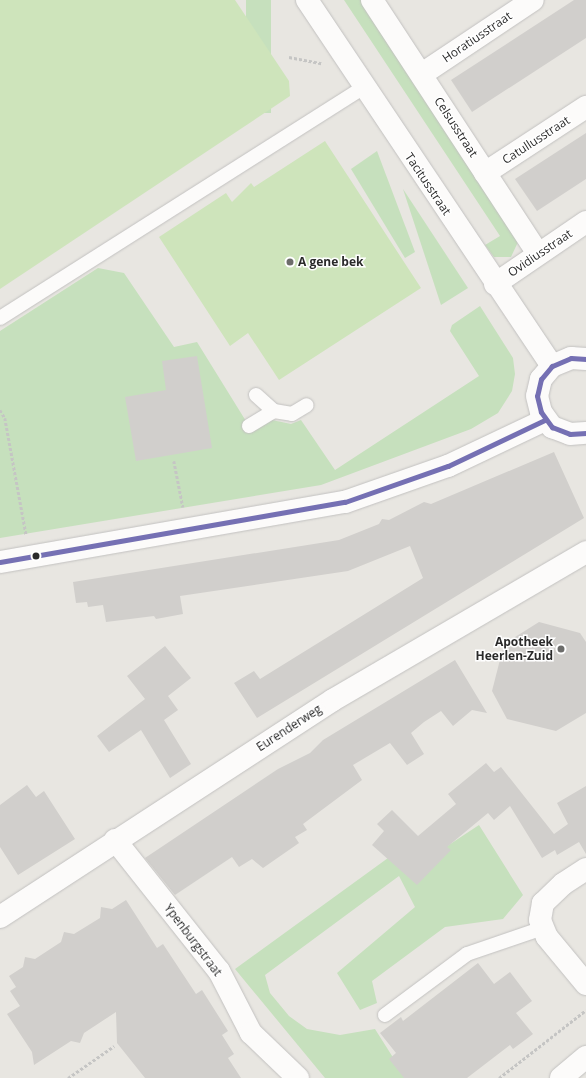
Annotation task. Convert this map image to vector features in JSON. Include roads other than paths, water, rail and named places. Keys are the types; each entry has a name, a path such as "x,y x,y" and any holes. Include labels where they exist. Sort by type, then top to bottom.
{"street":[{"name":"Tacitusstraat","path":"307,0 495,284 552,366"},
{"name":"Celsusstraat","path":"372,0 422,74 538,254"},
{"name":"Horatiusstraat","path":"422,74 533,0"},
{"name":"Catullusstraat","path":"485,173 586,107"},
{"name":"Ovidiusstraat","path":"495,284 586,222"},
{"path":"586,359 571,358 552,366 538,387 538,404 545,420 561,432 586,433"},
{"path":"0,562 345,502 448,466 545,420"},
{"name":"Eurenderweg","path":"0,918 115,840 333,700 586,552"},
{"name":"Ypenburgstraat","path":"115,840 219,971 251,1033 298,1078"},
{"path":"586,870 562,884 543,904 540,920 543,928 586,984"},
{"path":"561,1078 586,1057"}],"lane":[{"path":"0,318 364,87"},
{"path":"256,395 274,412"},
{"path":"249,426 274,412 292,414 307,405"},
{"path":"385,1015 467,954 543,928"}],"place":[{"name":"A gene bek","path":"290,262"},
{"name":"Apotheek Heerlen-Zuid","path":"561,649"}]}
